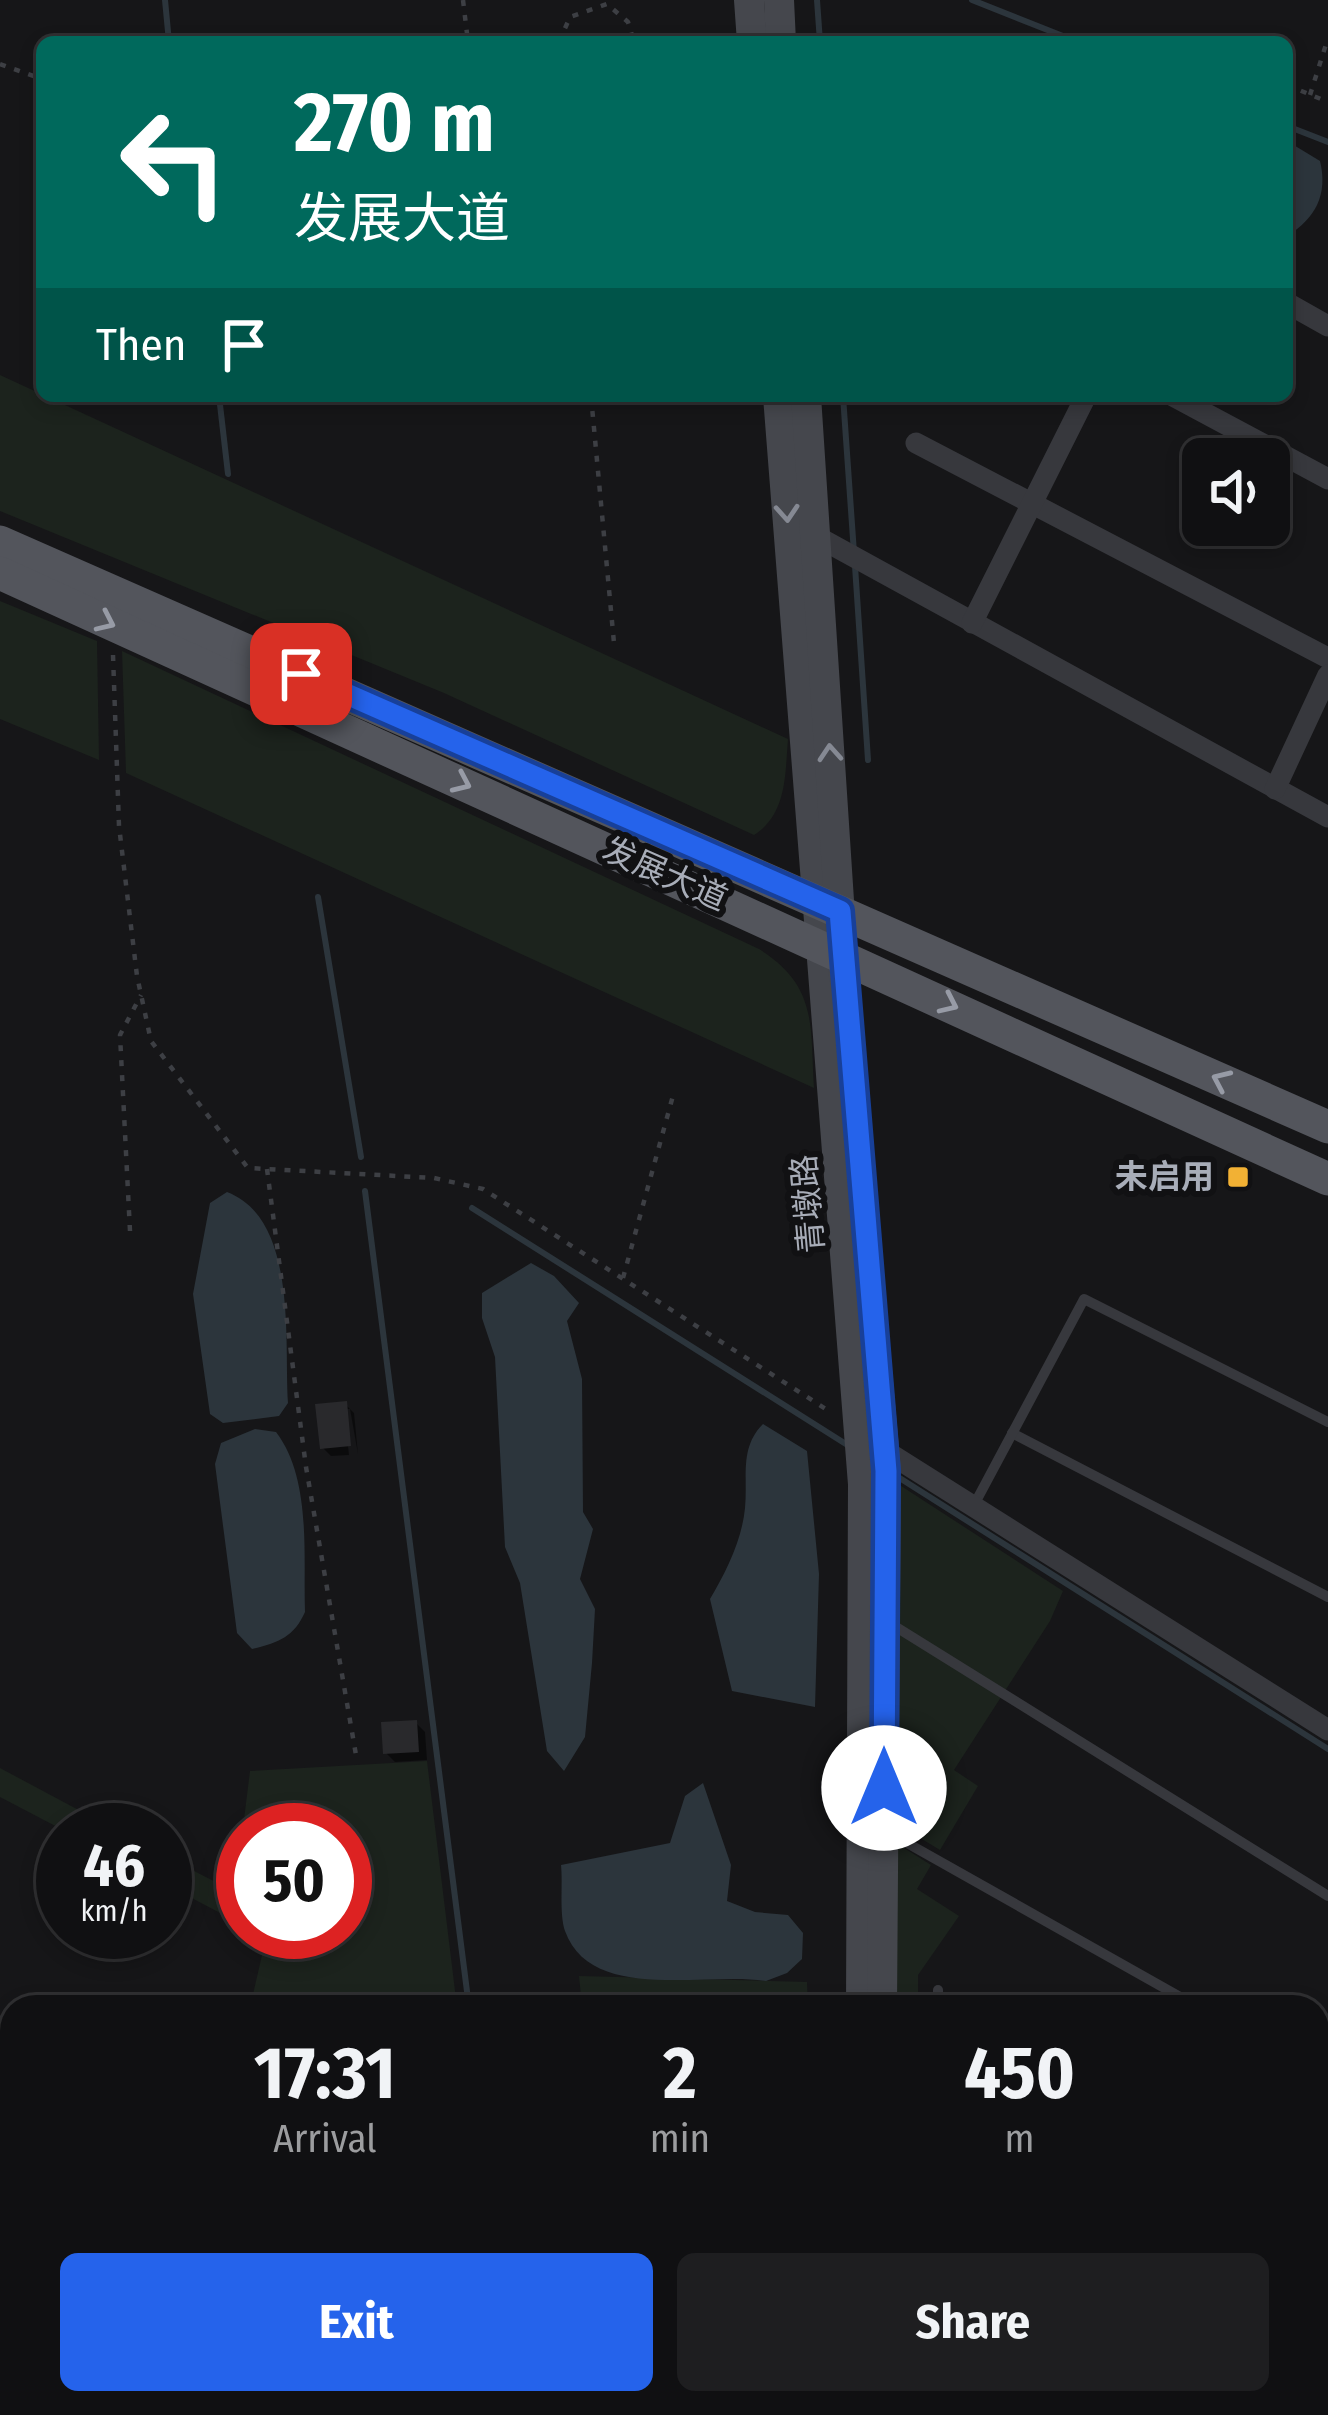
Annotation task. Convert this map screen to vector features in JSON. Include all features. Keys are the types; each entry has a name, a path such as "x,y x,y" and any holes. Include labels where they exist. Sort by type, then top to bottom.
{"main road":[{"path":"748,0 751,36"},
{"path":"778,0 781,36"},
{"name":"青墩路","path":"779,402 832,950 885,1621 862,1995"},
{"name":"青墩路","path":"806,402 816,536 828,906"},
{"name":"发展大道","path":"0,542 1328,1127"},
{"name":"发展大道","path":"0,574 1328,1179"},
{"name":"青墩路","path":"872,1441 872,1823 881,1995"}],"street":[{"path":"1293,306 1328,326"},
{"path":"972,623 1083,402"},
{"path":"1184,402 1328,479"},
{"path":"916,443 1328,658"},
{"path":"816,536 1328,817"},
{"path":"1275,789 1328,675"},
{"path":"872,1441 1328,1730"}],"lane":[{"path":"973,1506 1084,1299 1328,1422"},
{"path":"1012,1432 1328,1597"},
{"path":"885,1621 1328,1896"},
{"path":"872,1823 1177,1995"},
{"path":"938,1990 938,1995"}],"path":[{"path":"463,0 467,36"},
{"path":"562,36 570,17 607,4 628,22 632,36"},
{"path":"1310,95 1328,38"},
{"path":"0,64 36,77"},
{"path":"1293,88 1328,102"},
{"path":"593,402 614,643"},
{"path":"112,625 119,826 141,995 152,1041 211,1127 248,1168 434,1178 483,1190 872,1441"},
{"path":"130,1232 119,1035 141,995"},
{"path":"623,1279 674,1092"},
{"path":"267,1169 306,1467 356,1755"}],"shaded area":[{"path":"1293,145 1320,161 1321,194 1306,221 1293,231"},
{"path":"0,375 36,392 36,402 58,402 788,739 778,805 754,835 444,693 0,511"},
{"path":"0,601 97,641 99,760 0,719"},
{"path":"122,651 759,949 792,977 801,993 810,1026 814,1088 126,773"},
{"path":"227,1192 250,1206 276,1254 286,1316 288,1403 279,1416 223,1423 210,1414 193,1294 210,1203"},
{"path":"531,1263 554,1276 579,1303 567,1321 582,1379 583,1512 593,1529 580,1579 595,1609 585,1737 564,1771 547,1751 520,1583 505,1547 495,1357 482,1318 482,1293"},
{"path":"763,1424 807,1451 819,1574 815,1707 732,1691 710,1599 741,1532 750,1443"},
{"path":"255,1429 276,1432 295,1472 303,1519 305,1612 284,1638 252,1649 237,1633 215,1464 221,1443"},
{"path":"895,1482 1063,1591 1050,1621 954,1770 978,1786 940,1850 892,1821"},
{"path":"427,1761 456,1995 253,1995 261,1959 372,1959 372,1803 246,1803 250,1771"},
{"path":"0,1768 65,1803 36,1803 36,1816 0,1797"},
{"path":"703,1783 731,1865 727,1901 755,1912 788,1915 803,1933 802,1959 787,1973 766,1981 654,1980 599,1968 579,1954 565,1931 561,1865 670,1843 685,1796"},
{"path":"893,1841 931,1865 917,1889 959,1916 918,1975 918,1995 891,1995"},
{"path":"192,1870 216,1882 216,1911 192,1898"},
{"path":"579,1976 807,1982 808,1995 581,1995"}],"building":[{"path":"347,1401 351,1446 320,1449 315,1404"},
{"path":"417,1720 419,1752 383,1754 381,1722"}],"waterway":[{"path":"165,0 168,36"},
{"path":"817,0 820,36"},
{"path":"972,0 1063,36"},
{"path":"1293,128 1328,142"},
{"path":"220,402 228,474"},
{"path":"843,402 854,553"},
{"path":"855,566 868,760"},
{"path":"318,897 361,1157"},
{"path":"365,1191 467,1995"},
{"path":"472,1208 849,1446"},
{"path":"898,1477 1328,1749"}],"place":[{"name":"未启用","path":"1238,1177"}],"route":[{"path":"301,674 840,911 886,1471 884,1788"}]}
